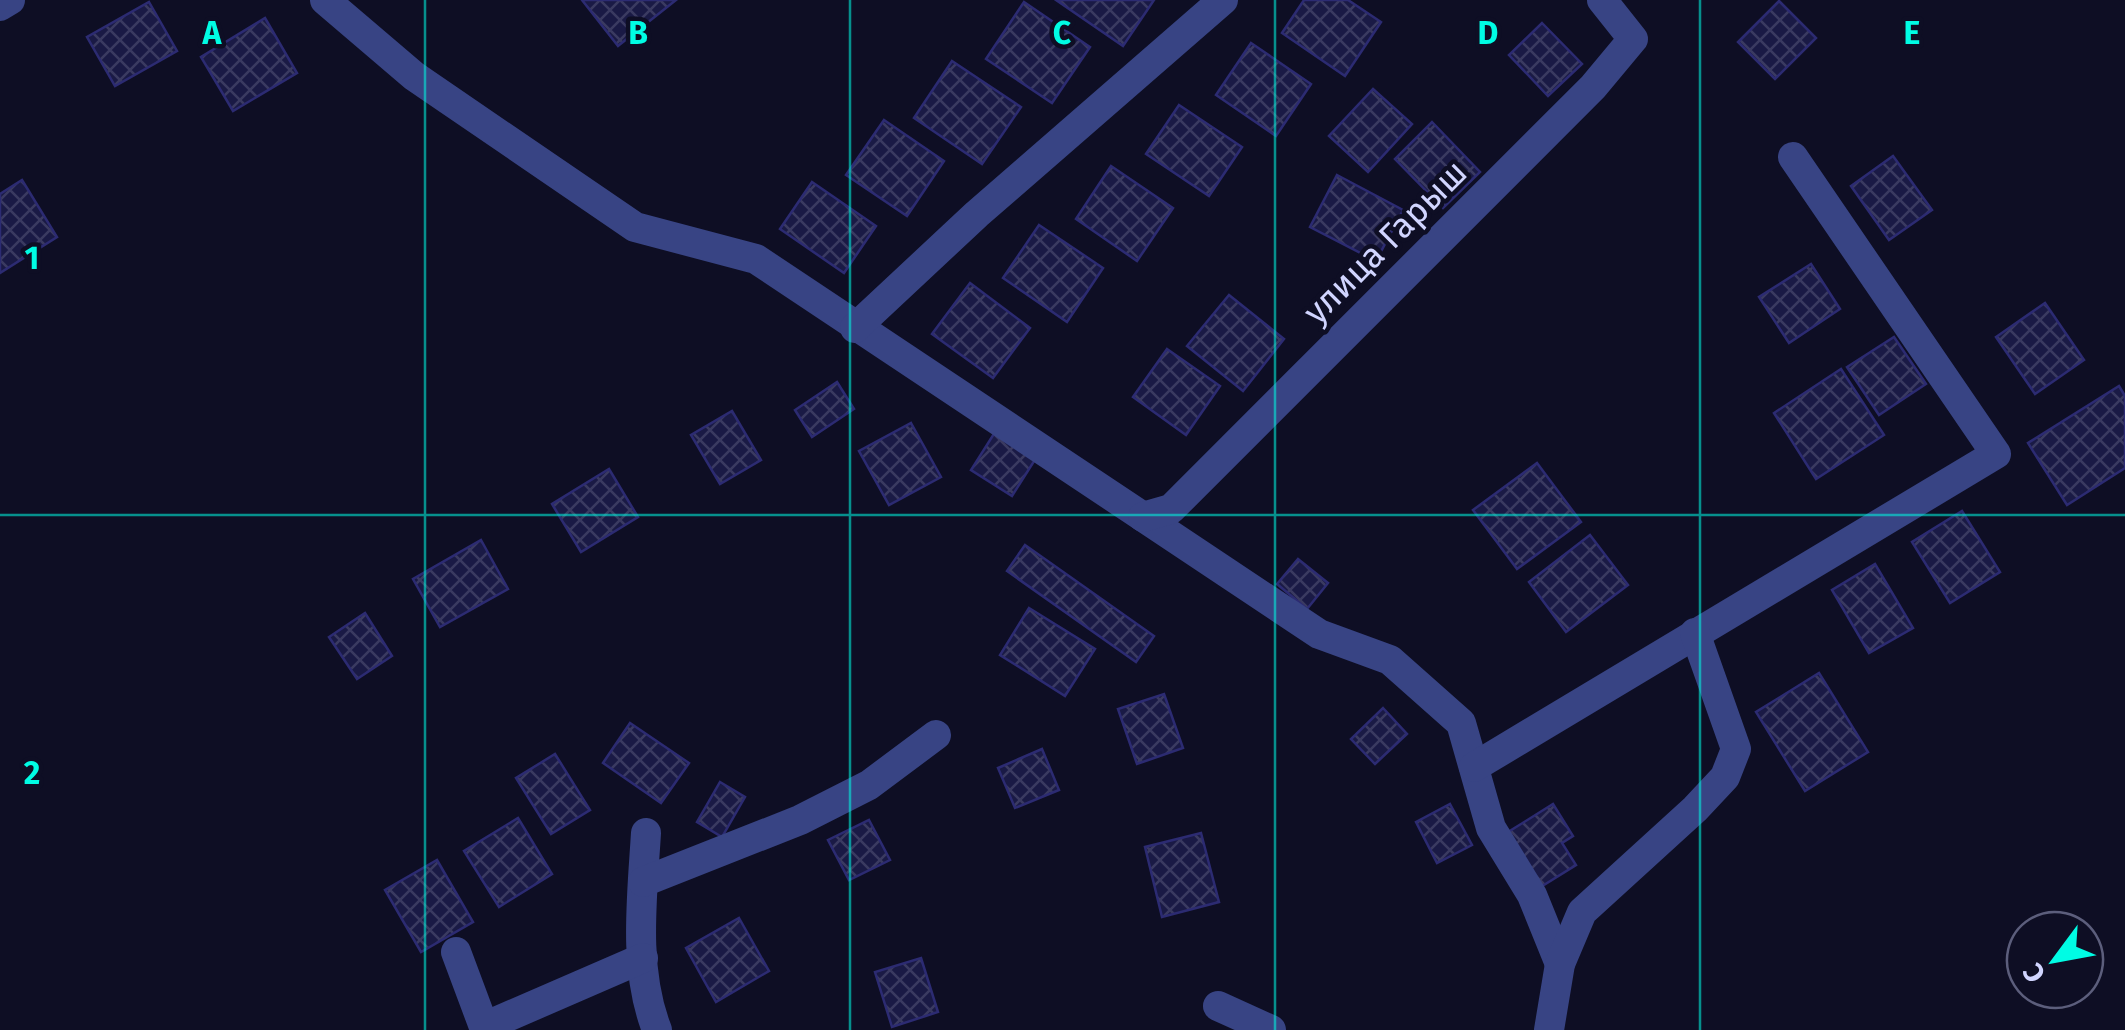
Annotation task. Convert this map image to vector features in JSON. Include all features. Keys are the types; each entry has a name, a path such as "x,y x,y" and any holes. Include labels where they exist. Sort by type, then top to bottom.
{"street":[{"path":"0,6 10,0"},
{"path":"325,0 414,76 635,227 756,258 855,328 1319,634 1390,660 1461,724 1491,828 1532,895 1560,964"},
{"path":"855,328 977,214 1223,0"},
{"name":"улица Гарыш","path":"1143,517 1171,510 1593,87 1633,38 1602,0"},
{"path":"1474,767 1996,454 1793,157"},
{"path":"1549,1030 1560,964 1582,912 1724,777 1736,749 1695,633"},
{"path":"643,882 800,820 869,785 936,734"},
{"path":"646,833 640,929 650,1012 657,1030"},
{"path":"456,952 484,1028 644,958"},
{"path":"1218,1006 1271,1030"}],"building":[{"path":"582,0 676,0 618,46"},
{"path":"1056,0 1154,0 1123,46"},
{"path":"1304,0 1348,0 1381,22 1345,76 1282,33"},
{"path":"1779,1 1816,38 1775,79 1738,42"},
{"path":"149,2 177,51 115,86 87,37"},
{"path":"1024,2 1090,47 1052,103 986,59"},
{"path":"265,18 297,73 233,111 201,57"},
{"path":"1542,23 1582,64 1548,96 1509,55"},
{"path":"1251,43 1311,84 1276,136 1216,95"},
{"path":"952,61 1021,107 982,164 914,118"},
{"path":"1373,89 1412,124 1368,172 1329,136"},
{"path":"1179,105 1242,147 1209,196 1146,154"},
{"path":"884,120 944,161 907,216 846,175"},
{"path":"1432,122 1480,172 1443,208 1395,159"},
{"path":"1893,156 1932,210 1889,240 1851,186"},
{"path":"1111,166 1173,208 1137,261 1076,219"},
{"path":"1337,175 1403,210 1376,261 1310,227"},
{"path":"22,180 57,237 0,273 0,194"},
{"path":"812,182 876,226 844,273 780,229"},
{"path":"1039,225 1103,268 1067,322 1003,278"},
{"path":"1811,264 1840,309 1789,343 1759,297"},
{"path":"970,283 1030,328 993,378 932,334"},
{"path":"1229,295 1284,339 1243,391 1187,346"},
{"path":"2045,303 2084,360 2035,394 1996,337"},
{"path":"1894,337 1926,384 1879,415 1847,367"},
{"path":"1167,349 1220,386 1186,435 1133,397"},
{"path":"1841,369 1884,435 1816,479 1774,413"},
{"path":"837,382 854,409 812,437 795,410"},
{"path":"2119,386 2125,396 2125,468 2067,505 2028,443"},
{"path":"732,411 761,460 720,484 691,435"},
{"path":"911,423 941,477 889,505 859,451"},
{"path":"997,429 1038,455 1012,496 971,470"},
{"path":"1537,463 1581,522 1517,569 1473,510"},
{"path":"609,469 638,517 581,552 552,504"},
{"path":"1962,511 2000,572 1950,603 1912,542"},
{"path":"1590,535 1628,585 1566,632 1529,582"},
{"path":"481,540 508,589 440,627 413,579"},
{"path":"1025,545 1154,636 1136,662 1007,571"},
{"path":"1298,559 1328,583 1307,609 1277,584"},
{"path":"1875,564 1913,628 1869,653 1832,590"},
{"path":"1029,608 1095,649 1065,696 1000,655"},
{"path":"365,613 392,656 357,679 329,637"},
{"path":"1819,673 1868,752 1805,791 1756,712"},
{"path":"1164,694 1183,748 1137,764 1118,709"},
{"path":"1383,708 1407,734 1375,764 1351,739"},
{"path":"630,723 689,763 661,803 603,763"},
{"path":"1042,749 1059,790 1015,808 998,768"},
{"path":"555,754 590,810 551,834 516,778"},
{"path":"720,782 745,797 722,837 697,822"},
{"path":"1450,804 1472,845 1437,863 1416,822"},
{"path":"1553,804 1573,836 1562,843 1576,865 1539,888 1505,834"},
{"path":"518,818 552,874 499,907 464,851"},
{"path":"869,820 890,860 849,880 828,840"},
{"path":"1201,833 1219,902 1162,917 1145,847"},
{"path":"437,860 473,922 421,952 385,890"},
{"path":"739,918 769,971 716,1002 686,948"},
{"path":"921,958 938,1012 892,1027 875,972"}]}
